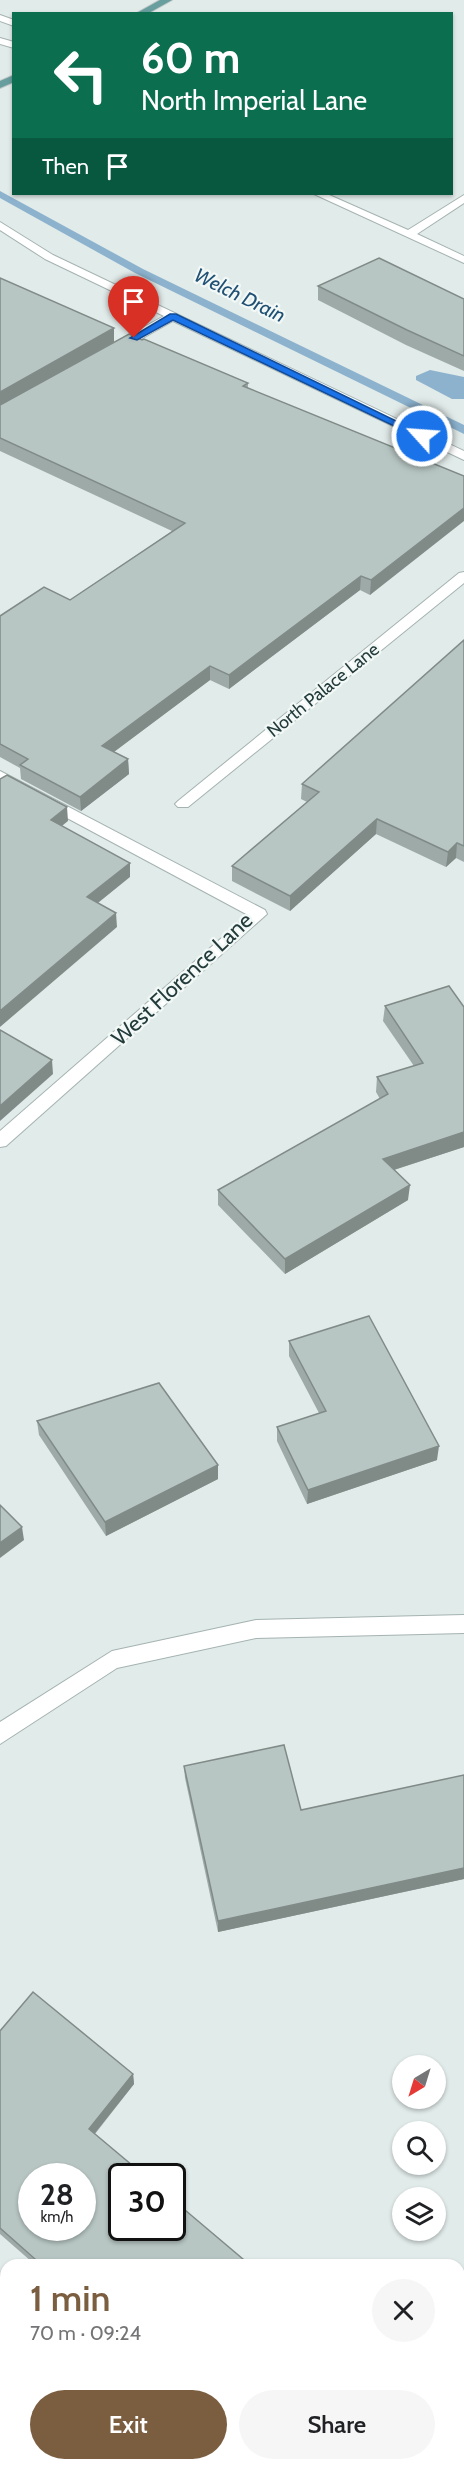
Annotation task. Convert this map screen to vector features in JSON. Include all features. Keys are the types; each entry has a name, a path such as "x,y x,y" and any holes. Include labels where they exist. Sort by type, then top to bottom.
{"main road":[{"path":"145,12 167,0"}],"street":[{"path":"321,195 464,260"},
{"path":"408,235 464,198"},
{"path":"0,225 49,256 464,456"},
{"path":"102,357 173,316"},
{"name":"North Palace Lane","path":"183,804 464,576"},
{"name":"West Florence Lane","path":"0,776 259,914 0,1141"},
{"path":"0,1734 112,1660 256,1629 464,1624"}],"water":[{"path":"430,370 464,377 464,399 452,399 416,380 416,376"}],"building":[{"path":"379,258 464,299 464,356 318,286"},
{"path":"0,278 114,328 0,392"},
{"path":"129,334 248,383 243,386 464,476 464,508 371,580 361,576 229,675 210,666 102,746 128,759 80,797 20,765 28,759 0,744 0,616 44,587 70,600 185,523 0,438 0,405"},
{"path":"464,640 464,846 457,843 448,852 377,819 290,896 232,866 319,792 302,784"},
{"path":"7,775 67,807 51,820 130,863 87,897 116,913 0,1011 0,779"},
{"path":"449,986 464,1007 464,1132 383,1159 410,1185 285,1259 218,1190 388,1094 377,1077 423,1063 385,1006"},
{"path":"0,1030 52,1060 0,1106"},
{"path":"369,1316 439,1446 308,1490 277,1427 326,1411 289,1341"},
{"path":"159,1383 218,1465 105,1522 37,1421"},
{"path":"0,1505 22,1527 0,1543"},
{"path":"284,1745 301,1810 464,1775 464,1868 218,1921 184,1766"},
{"path":"33,1992 133,2074 89,2129 130,2163 108,2163 108,2241 186,2241 186,2211 243,2259 35,2259 0,2228 0,2031"}],"waterway":[{"name":"Welch Drain","path":"0,194 139,271 464,430"}],"route":[{"path":"134,338 173,316 422,436"}]}
